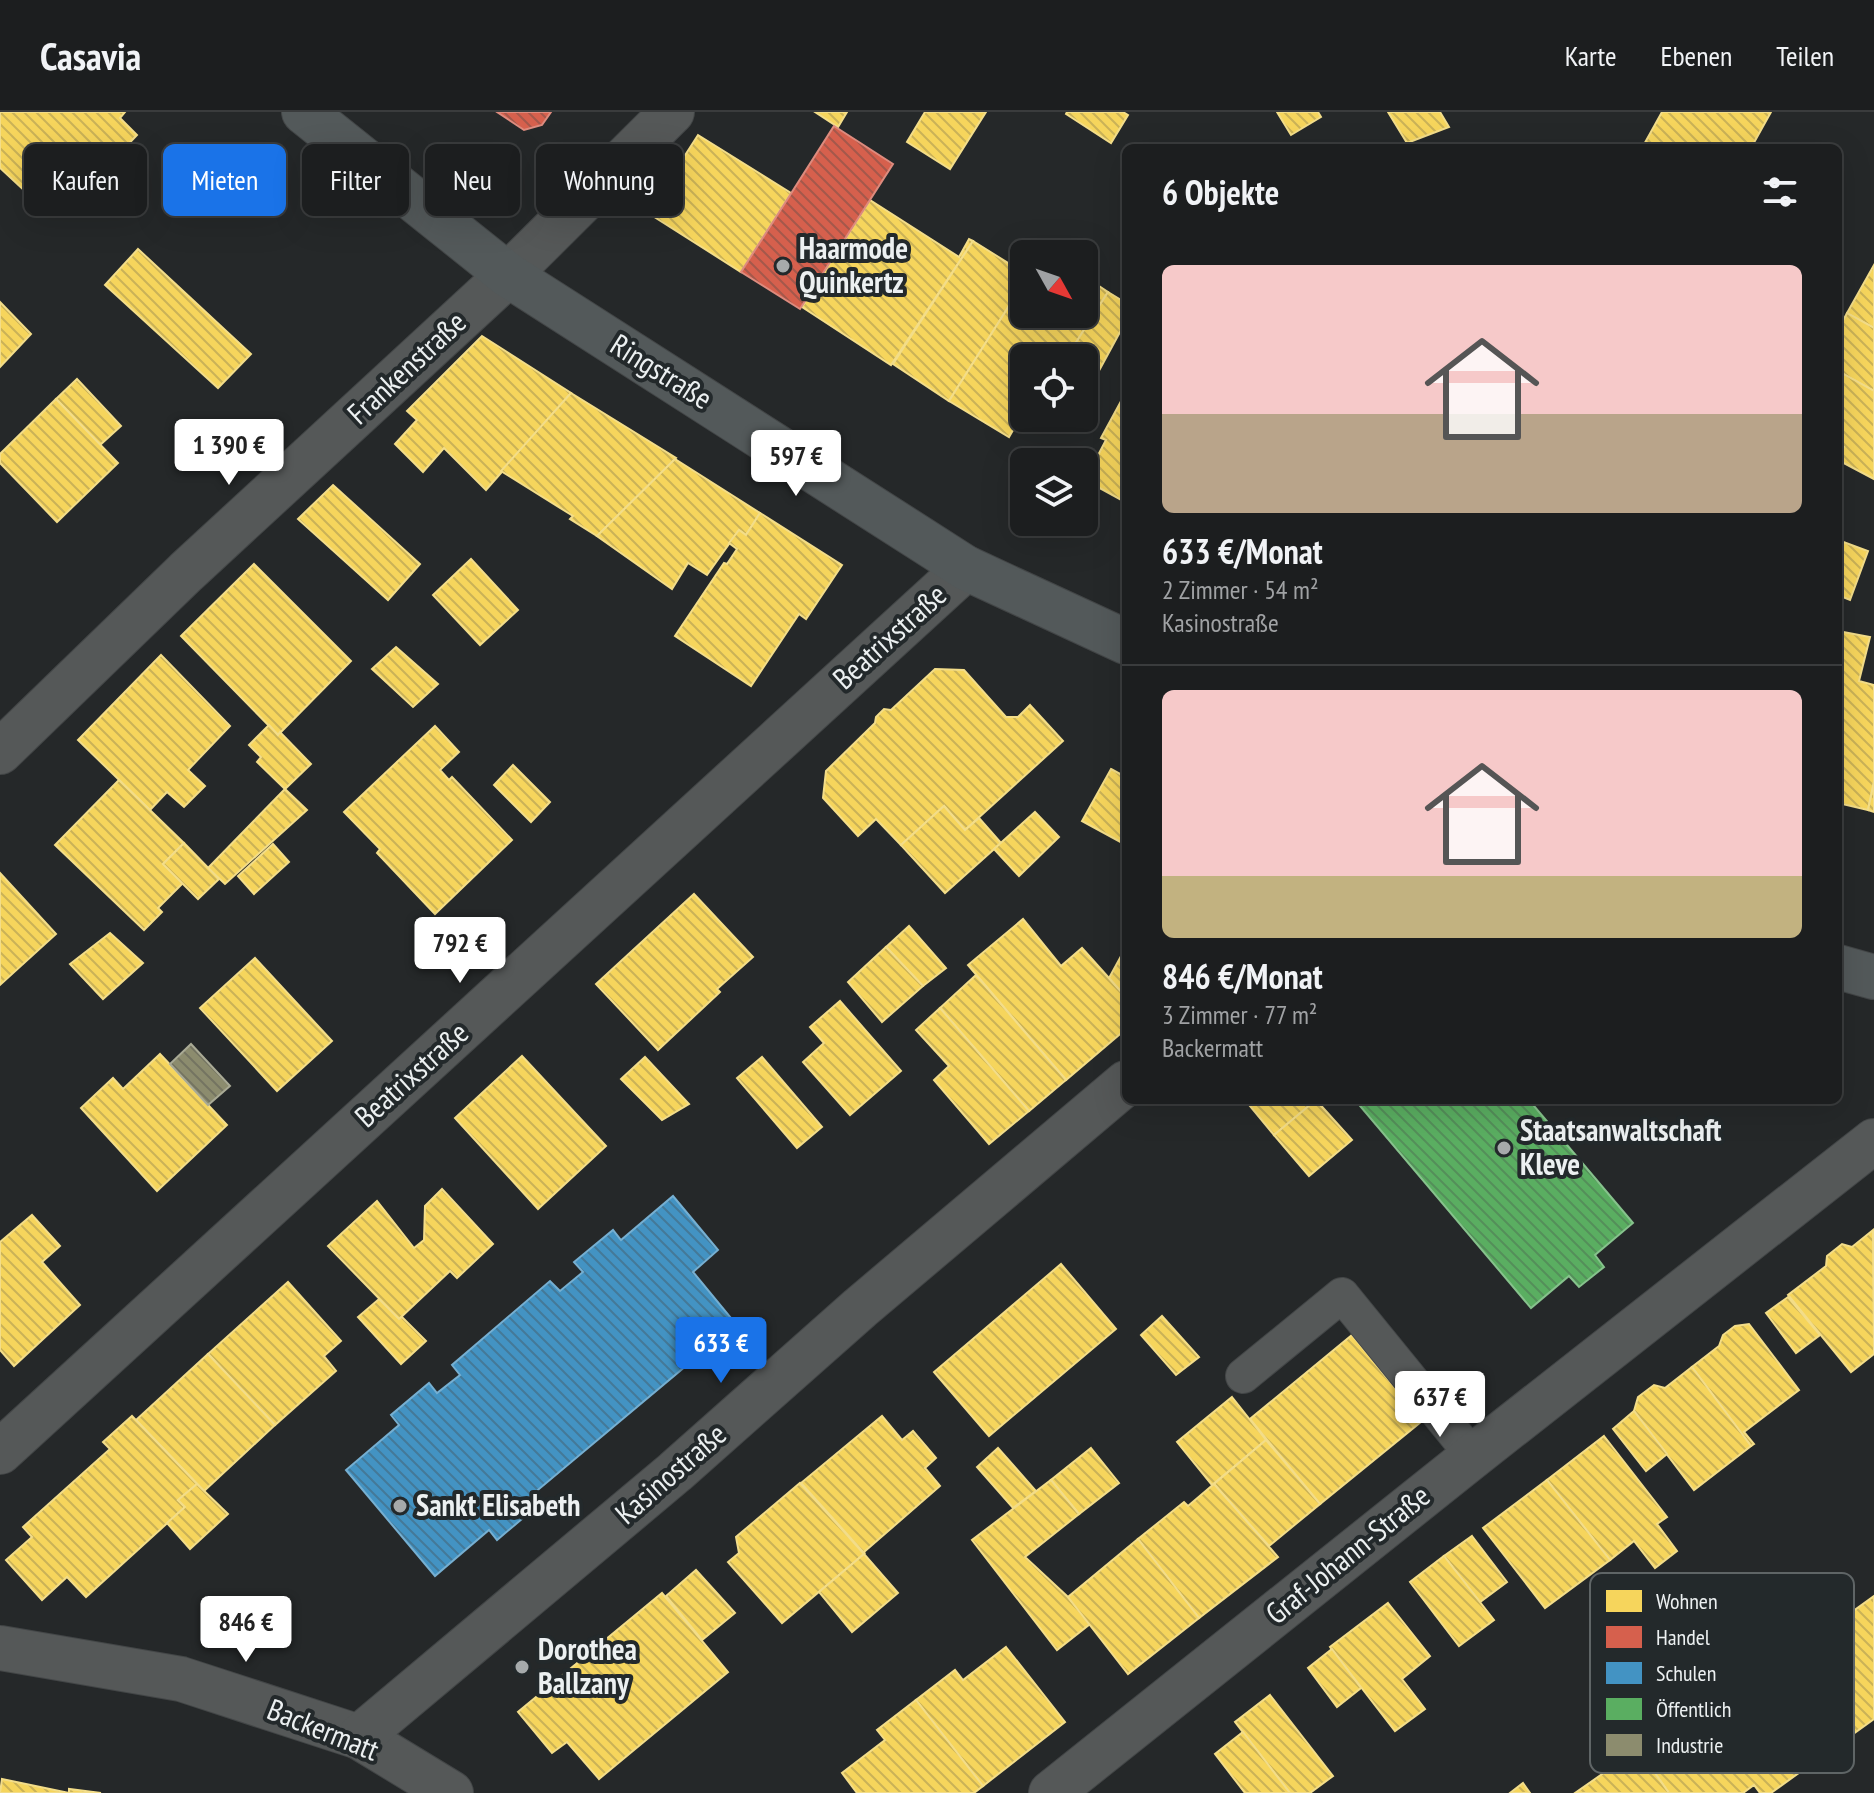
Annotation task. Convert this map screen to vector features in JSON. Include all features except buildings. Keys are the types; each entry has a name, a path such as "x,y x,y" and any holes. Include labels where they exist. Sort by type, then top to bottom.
{"main road":[{"name":"Ringstraße","path":"304,112 508,275 966,568 1122,640"},
{"path":"1842,968 1874,977"}],"street":[{"name":"Frankenstraße","path":"0,752 186,572 508,275 672,112"},
{"name":"Beatrixstraße","path":"0,1452 966,568"},
{"name":"Kasinostraße","path":"359,1737 675,1472 860,1308 1122,1086"},
{"name":"Graf-Johann-Straße","path":"1051,1793 1874,1141"},
{"name":"Backermatt","path":"0,1648 181,1679 359,1737 451,1793"}],"lane":[{"path":"1243,1376 1342,1295 1473,1456"}],"place":[{"name":"Haarmode Quinkertz","path":"783,266"},
{"name":"Staatsanwaltschaft Kleve","path":"1504,1148"},
{"name":"Sankt Elisabeth","path":"400,1506"},
{"name":"Dorothea Ballzany","path":"522,1667"}]}
